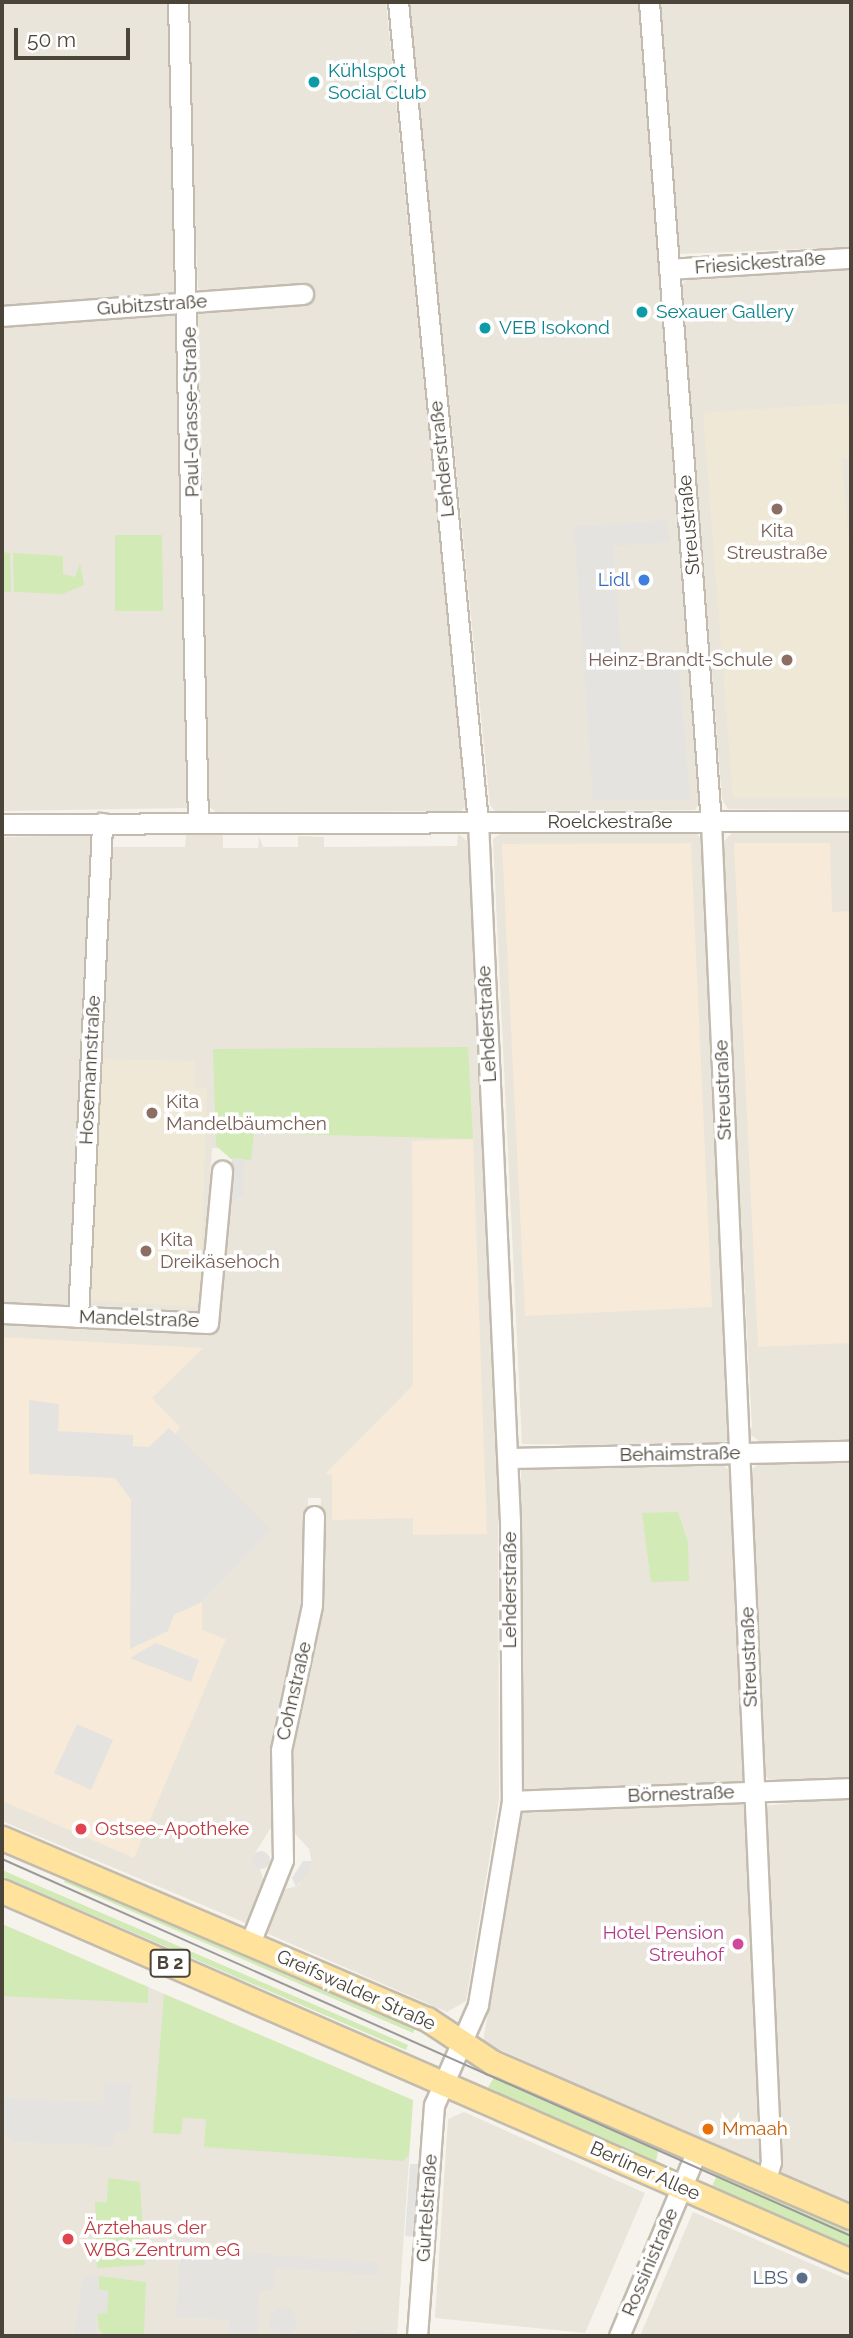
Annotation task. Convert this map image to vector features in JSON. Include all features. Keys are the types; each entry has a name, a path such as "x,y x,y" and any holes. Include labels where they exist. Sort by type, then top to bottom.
{"main road":[{"name":"Greifswalder Straße","path":"2,1838 427,2019 461,2042"},
{"name":"B 2","path":"2,1891 440,2080"},
{"name":"Berliner Allee","path":"461,2042 492,2062 851,2217"},
{"name":"Berliner Allee","path":"440,2080 851,2261"}],"street":[{"name":"Paul-Grasse-Straße","path":"178,2 190,302 198,823"},
{"name":"Lehderstraße","path":"398,2 478,822 508,1458 512,1801 478,2005 461,2042"},
{"name":"Streustraße","path":"649,2 711,822 756,1791 771,2162 766,2180"},
{"name":"Friesickestraße","path":"669,269 851,258"},
{"name":"Gubitzstraße","path":"2,316 303,294"},
{"name":"Roelckestraße","path":"198,823 851,821"},
{"name":"Hosemannstraße","path":"78,1317 102,823"},
{"path":"2,824 198,823"},
{"name":"Mandelstraße","path":"2,1313 208,1323 222,1171"},
{"name":"Behaimstraße","path":"508,1458 851,1451"},
{"name":"Cohnstraße","path":"250,1943 283,1860 281,1750 312,1605 314,1516"},
{"name":"Börnestraße","path":"512,1801 851,1788"},
{"path":"440,2080 461,2042"},
{"name":"Gürtelstraße","path":"417,2336 440,2080"},
{"name":"Rossinistraße","path":"619,2336 697,2150"}],"shaded area":[{"path":"2,2 172,2 182,295 2,308"},
{"path":"186,2 386,2 466,805 461,811 216,812 205,803 198,315 204,294 198,288"},
{"path":"409,2 642,2 700,801 695,810 495,811 490,805"},
{"path":"660,2 851,2 851,247 679,254"},
{"path":"851,268 851,810 728,809 722,799 681,285 689,278"},
{"path":"177,311 189,808 2,811 2,322"},
{"path":"848,403 851,458 842,459 851,565 851,798 733,798 703,413"},
{"path":"667,520 670,542 613,546 622,662 624,671 679,666 690,800 593,800 574,527"},
{"path":"733,832 851,833 851,1441 766,1446 747,1432 752,1427 721,844"},
{"path":"696,833 707,845 731,1439 715,1446 522,1444 493,839 500,834"},
{"path":"458,834 471,844 498,1478 499,1800 466,2001 447,2012 264,1932 278,1891 298,1886 312,1864 309,1849 288,1826 291,1738 317,1623 321,1498 308,1498 306,1583 274,1823 255,1853 265,1885 248,1924 2,1821 2,1322 209,1331 226,1207 243,1195 235,1149 212,1148 201,1315 85,1309 109,835 112,847 185,847 186,835 223,835 223,848 258,848 259,836 263,847 298,847 298,836 324,837 324,847 457,846"},
{"path":"94,835 72,1302 65,1308 2,1305 2,837"},
{"path":"691,843 712,1307 525,1316 502,844"},
{"path":"734,843 830,843 832,912 851,911 851,1343 758,1347"},
{"path":"101,1059 194,1061 194,1087 207,1088 200,1301 195,1307 88,1300"},
{"path":"473,1139 487,1534 413,1535 413,1518 332,1520 332,1475 325,1474 413,1385 412,1141"},
{"path":"232,1158 244,1159 243,1195 230,1204"},
{"path":"2,1337 203,1348 152,1398 180,1427 174,1436 271,1530 202,1602 202,1630 226,1639 134,1858 2,1801"},
{"path":"29,1400 59,1404 58,1431 133,1435 133,1446 149,1447 169,1428 271,1530 202,1602 174,1615 168,1631 130,1649 131,1500 115,1478 29,1474"},
{"path":"851,1463 851,1779 770,1781 765,1775 747,1472 759,1464"},
{"path":"723,1465 730,1471 745,1781 528,1792 522,1786 521,1469"},
{"path":"156,1643 199,1660 191,1682 130,1658"},
{"path":"77,1724 113,1740 91,1790 54,1773"},
{"path":"851,1796 851,2210 782,2176 765,1806"},
{"path":"744,1801 762,2159 753,2164 483,2042 521,1813"},
{"path":"257,1851 265,1851 270,1860 268,1867 257,1869 252,1864 252,1856"},
{"path":"303,1861 312,1861 311,1869 296,1887 292,1878"},
{"path":"2,1924 413,2101 397,2336 2,2336"},
{"path":"105,2082 131,2084 129,2133 115,2132 114,2146 15,2142 2,2133 2,2098 103,2103"},
{"path":"464,2112 645,2193 585,2333 435,2318 448,2119"},
{"path":"410,2164 421,2164 417,2237 405,2236"},
{"path":"693,2212 851,2281 851,2336 640,2336"},
{"path":"181,2236 191,2236 191,2249 378,2262 377,2275 275,2268 273,2289 259,2291 257,2336 228,2336 229,2320 176,2317"},
{"path":"83,2276 99,2276 99,2290 108,2291 107,2313 97,2314 97,2336 74,2336"},
{"path":"283,2308 293,2312 297,2322 293,2332 283,2336 273,2332 269,2322 273,2312"},
{"path":"356,2329 398,2333 397,2336 355,2336"}],"green space":[{"path":"115,535 162,535 163,611 115,611"},
{"path":"2,552 10,553 11,592 2,592"},
{"path":"13,553 63,556 63,574 75,577 80,563 84,585 63,594 14,592"},
{"path":"468,1047 473,1139 254,1133 251,1160 231,1159 216,1146 213,1049"},
{"path":"678,1512 688,1542 689,1581 651,1582 642,1513"},
{"path":"2,1870 408,2045 406,2050 2,1876"},
{"path":"67,1875 416,2026 413,2033 64,1882"},
{"path":"2,1924 148,1987 148,2003 2,1996"},
{"path":"164,1994 413,2100 409,2154 403,2161 204,2147 206,2119 183,2118 181,2134 153,2133"},
{"path":"495,2076 659,2146 655,2167 472,2088 476,2083 487,2089"},
{"path":"720,2168 851,2225 851,2252 710,2191"},
{"path":"108,2178 140,2182 145,2265 97,2268 95,2202 107,2202"},
{"path":"99,2276 146,2282 144,2336 106,2336 99,2330 97,2313 107,2313 108,2291 98,2290"}],"tram line":[{"path":"2,1859 851,2236"}],"place":[{"name":"Kühlspot Social Club","path":"314,82"},
{"name":"Sexauer Gallery","path":"642,312"},
{"name":"VEB Isokond","path":"485,328"},
{"name":"Kita Streustraße","path":"777,509"},
{"name":"Lidl","path":"644,580"},
{"name":"Heinz-Brandt-Schule","path":"787,660"},
{"name":"Kita Mandelbäumchen","path":"152,1113"},
{"name":"Kita Dreikäsehoch","path":"146,1251"},
{"name":"Ostsee-Apotheke","path":"81,1829"},
{"name":"Hotel Pension Streuhof","path":"738,1944"},
{"name":"Mmaah","path":"708,2129"},
{"name":"Ärztehaus der WBG Zentrum eG","path":"68,2239"},
{"name":"LBS","path":"802,2278"}]}
